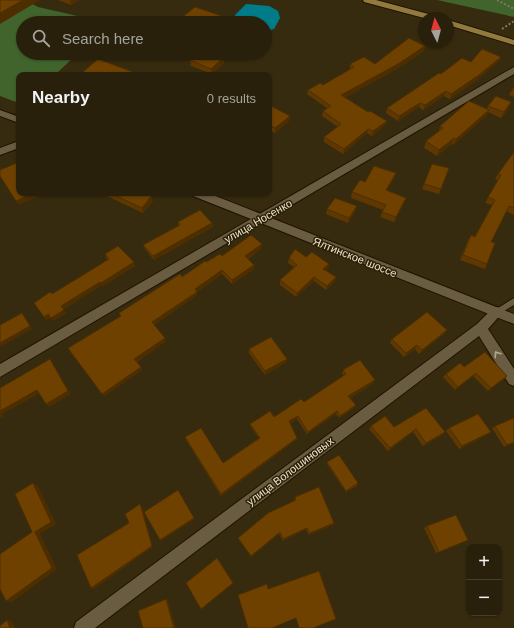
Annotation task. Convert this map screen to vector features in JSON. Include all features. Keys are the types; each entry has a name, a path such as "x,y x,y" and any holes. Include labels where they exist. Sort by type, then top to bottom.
{"main road":[{"path":"367,0 418,14"},
{"path":"454,24 514,43"}],"street":[{"name":"улица Носенко","path":"0,371 514,70"},
{"path":"0,113 16,119"},
{"path":"0,152 16,145"},
{"name":"Ялтинское шоссе","path":"204,196 514,319"},
{"name":"улица Волошиновых","path":"82,628 481,328 497,312"},
{"path":"481,328 514,380"}],"lane":[{"path":"497,312 514,301"}],"path":[{"path":"497,0 514,9"},
{"path":"514,21 511,24 514,24"}],"green space":[{"path":"0,0 25,0 38,7 77,16 16,16 16,60 71,60 58,72 16,72 16,102 0,96"},
{"path":"437,0 514,0 514,17"}],"water":[{"path":"246,4 269,6 278,11 280,18 274,29 272,29 272,16 235,15"}],"building":[{"path":"0,0 23,0 0,13"},
{"path":"195,7 222,16 184,16"},
{"path":"409,38 418,42 418,48 422,48 398,64 341,95 368,112 370,111 387,121 373,131 368,129 344,149 324,137 341,124 323,111 331,106 308,90 320,83 323,85 354,67 350,64 364,57 375,64"},
{"path":"482,49 501,57 479,75 451,94 446,91 425,105 420,103 399,116 387,108 439,73 441,74 462,58 471,62"},
{"path":"97,60 101,60 133,72 83,72"},
{"path":"190,60 221,60 211,69"},
{"path":"496,96 511,102 504,112 488,106"},
{"path":"469,101 489,110 456,139 454,138 439,150 426,141 443,128 440,126"},
{"path":"272,107 290,116 275,128 272,126"},
{"path":"514,152 514,208 509,206 491,242 495,243 487,264 463,255 471,235 475,237 495,200 488,197 501,175 498,174"},
{"path":"16,163 16,196 27,196 16,201 0,176 0,170"},
{"path":"432,164 449,168 441,189 424,184"},
{"path":"374,166 396,173 386,190 406,198 396,217 382,212 386,205 352,192 360,180 365,182"},
{"path":"116,196 151,196 142,208"},
{"path":"335,198 357,206 349,218 327,209"},
{"path":"200,210 212,223 153,256 143,245 180,225 178,222"},
{"path":"251,235 262,244 245,256 254,265 232,280 222,270 195,289 197,292 152,322 165,338 134,359 141,367 102,394 68,348 121,316 119,313 180,274 182,277 205,261 206,262 220,254 222,256"},
{"path":"118,246 134,262 61,306 64,310 51,318 48,314 44,317 34,303 50,292 52,294 109,259 105,254"},
{"path":"295,249 306,257 312,252 329,264 323,269 336,277 327,286 314,277 297,293 280,280 297,265 289,258"},
{"path":"427,312 447,330 422,350 417,345 406,353 392,339"},
{"path":"22,313 30,326 0,343 0,325"},
{"path":"271,337 287,359 265,371 249,349"},
{"path":"485,352 507,376 491,388 476,373 458,387 446,374 460,363 464,367"},
{"path":"50,359 68,391 46,404 37,390 0,411 0,388"},
{"path":"360,360 375,380 348,396 356,405 340,416 337,411 308,432 298,416 289,421 297,438 221,494 185,437 201,428 223,463 260,438 250,424 270,411 274,417 301,399 304,402 346,374 343,370"},
{"path":"426,408 445,432 426,443 416,429 390,448 371,426 385,416 394,427"},
{"path":"478,414 491,432 462,446 449,428"},
{"path":"514,418 514,442 507,445 495,426"},
{"path":"339,455 358,483 346,491 327,462"},
{"path":"33,483 51,522 35,532 52,568 6,601 0,589 0,554 32,532 15,494"},
{"path":"319,487 334,523 310,533 307,528 283,539 280,532 251,556 238,538 268,513 296,500 295,497"},
{"path":"178,490 194,518 160,540 144,512"},
{"path":"140,504 152,546 91,588 77,555 129,523 125,514"},
{"path":"456,515 468,540 439,552 427,526"},
{"path":"217,558 233,583 201,609 186,583"},
{"path":"319,571 336,619 313,628 299,628 296,618 272,628 248,628 238,595 267,584 268,589"},
{"path":"166,599 174,628 143,628 138,611"},
{"path":"7,620 10,628 0,628 0,626"}]}
